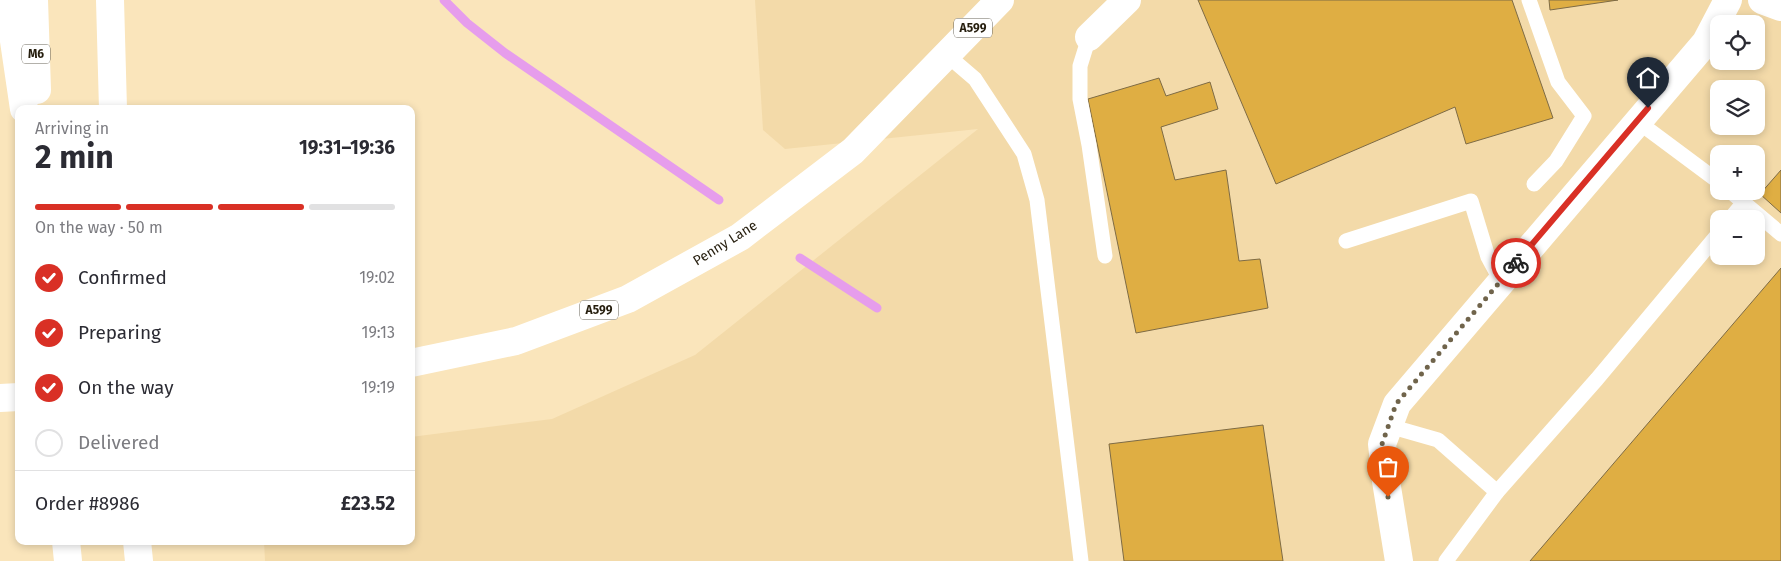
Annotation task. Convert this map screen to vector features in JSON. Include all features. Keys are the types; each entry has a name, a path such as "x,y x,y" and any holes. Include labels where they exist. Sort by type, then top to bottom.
{"main road":[{"path":"8,0 23,105"},
{"name":"M6","path":"34,0 37,105"},
{"path":"110,0 113,105"},
{"name":"Penny Lane","path":"415,362 516,341 628,299 740,237 853,151 1000,0"},
{"path":"1399,561 1382,444 1396,404 1706,42 1728,0"},
{"path":"1762,0 1781,7"},
{"path":"1090,37 1117,3"},
{"path":"0,398 15,397"},
{"path":"66,545 68,561"},
{"path":"137,545 139,561"}],"lane":[{"path":"1529,0 1558,82 1584,116 1556,161 1534,184"},
{"path":"1090,37 1080,66 1080,99 1089,145 1105,256"},
{"path":"947,55 975,79 1024,154 1037,200 1081,561"},
{"path":"1637,121 1710,175"},
{"path":"1741,200 1781,234"},
{"path":"1346,241 1471,201 1488,258 1501,281"},
{"path":"1737,210 1744,202"},
{"path":"1446,561 1497,492 1597,379 1710,244"},
{"path":"1389,426 1438,440 1497,492"}],"shaded area":[{"path":"755,0 1781,0 1781,561 265,561 264,545 415,545 415,436 552,419 695,355 978,129 785,149 763,130"}],"building":[{"path":"1198,0 1512,0 1553,118 1466,144 1455,107 1276,184"},
{"path":"1549,0 1618,0 1550,10"},
{"path":"1159,78 1166,96 1210,82 1218,109 1161,127 1175,180 1226,170 1239,261 1260,259 1268,308 1136,333 1088,99"},
{"path":"1781,170 1781,213 1765,199 1765,188"},
{"path":"1781,268 1781,561 1530,561"},
{"path":"1263,425 1283,561 1124,561 1109,444"}],"waterway":[{"path":"444,0 467,23 505,53 719,200"},
{"path":"800,258 877,308"}],"way so far":[{"path":"1388,497 1382,444 1396,404 1516,263"}],"route":[{"path":"1516,263 1648,108"}]}
